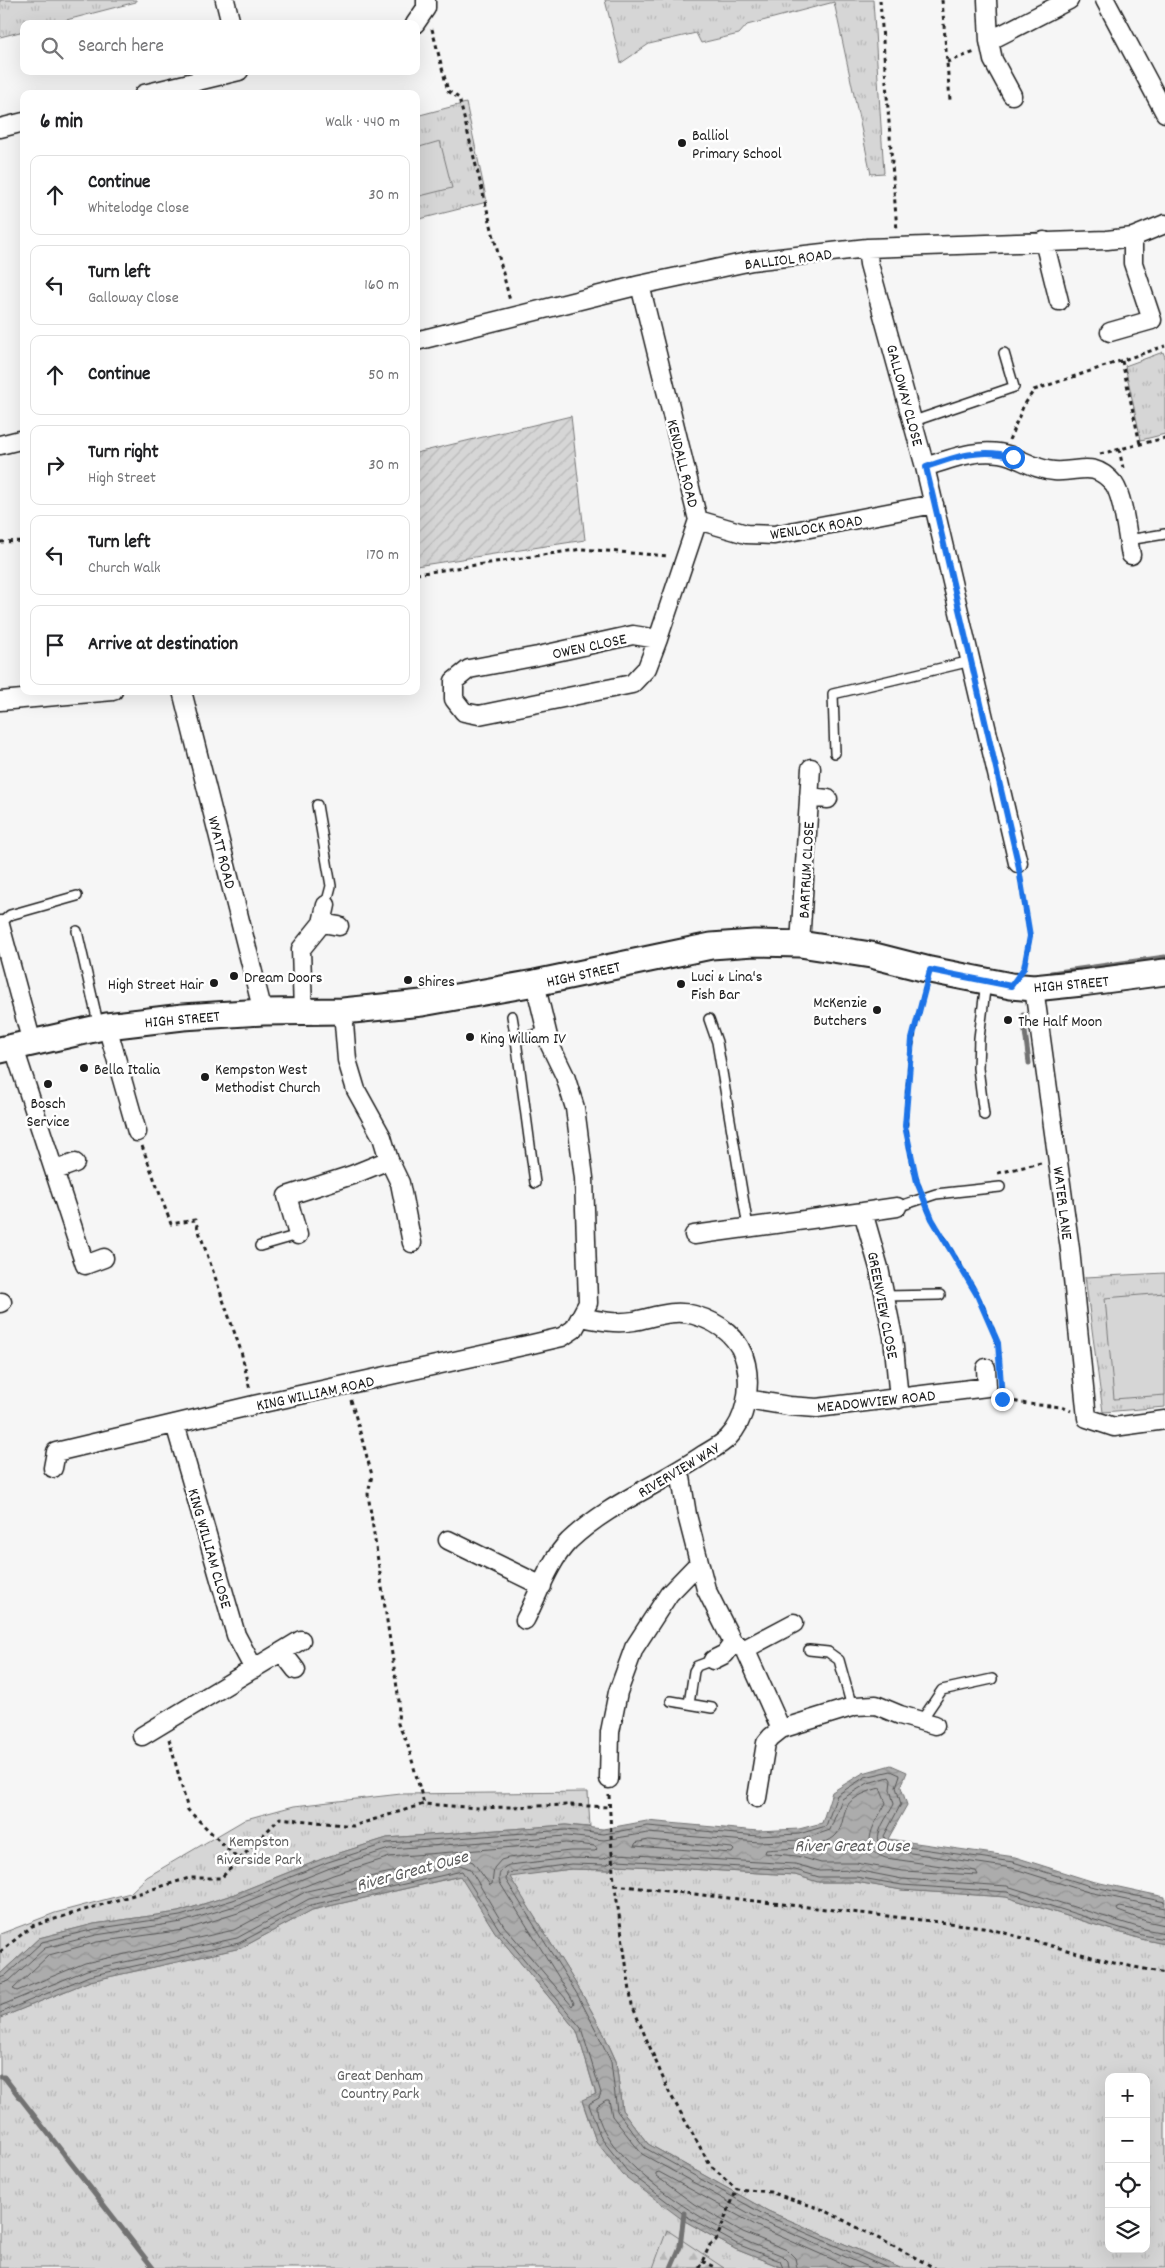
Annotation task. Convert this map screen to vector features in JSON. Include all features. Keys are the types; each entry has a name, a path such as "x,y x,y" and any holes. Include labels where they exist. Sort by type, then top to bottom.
{"main road":[{"name":"HIGH STREET","path":"15,1047 103,1027 183,1017 263,1012 343,1011 422,1003 535,983 712,946 754,943 800,944 871,954 930,970 986,982 1022,987 1165,972"}],"street":[{"path":"225,0 230,20"},
{"path":"418,20 426,8 426,0"},
{"path":"986,0 989,44 993,60 1012,95"},
{"path":"989,44 1070,0"},
{"path":"1105,0 1165,113"},
{"path":"160,90 222,75"},
{"path":"0,128 20,123"},
{"name":"BALLIOL ROAD","path":"420,340 640,285 752,261 867,248 1107,240 1133,237 1165,224"},
{"path":"1110,332 1152,320 1133,263 1133,237"},
{"path":"1044,241 1059,301"},
{"name":"GALLOWAY CLOSE","path":"867,248 869,264 926,467 1018,863"},
{"name":"KENDALL ROAD","path":"640,285 698,520 658,638"},
{"path":"0,445 20,440"},
{"path":"926,467 958,456 981,452 1003,454 1039,469 1056,472 1088,468 1105,476 1115,486 1129,548"},
{"name":"WENLOCK ROAD","path":"698,520 746,534 774,535 934,504"},
{"name":"OWEN CLOSE","path":"634,635 658,638 648,668 632,684 478,715 464,712 454,699 454,681 469,669 634,635"},
{"path":"0,701 68,695"},
{"name":"WYATT ROAD","path":"183,695 263,1012"},
{"name":"BARTRUM CLOSE","path":"800,944 811,768"},
{"name":"BARTRUM CLOSE","path":"809,797 828,799"},
{"path":"303,1012 301,949 331,924 326,905"},
{"path":"0,924 11,970 15,1047 85,1265 104,1258"},
{"name":"KING WILLIAM ROAD","path":"53,1468 56,1452 254,1405 562,1337 574,1329 588,1303 584,1178 575,1108 565,1076 550,1045 535,983"},
{"name":"WATER LANE","path":"1022,987 1070,1249 1087,1418"},
{"path":"343,1011 347,1060 356,1090 382,1137 389,1160 400,1184 412,1243"},
{"path":"103,1027 137,1132"},
{"path":"298,1235 287,1196 352,1175 389,1160"},
{"path":"56,1170 75,1163"},
{"path":"694,1235 896,1207"},
{"name":"GREENVIEW CLOSE","path":"863,1212 893,1337 899,1399"},
{"name":"RIVERVIEW WAY","path":"525,1620 552,1566 567,1543 594,1519 680,1471 728,1438 740,1421 747,1399 748,1374 743,1351 730,1334 713,1322 692,1314 664,1313 633,1321 606,1323 582,1317"},
{"name":"MEADOWVIEW ROAD","path":"747,1399 789,1406 817,1408 987,1387 993,1365"},
{"path":"1087,1418 1114,1427 1165,1420"},
{"name":"KING WILLIAM CLOSE","path":"175,1424 236,1635 254,1669"},
{"path":"680,1471 698,1564 706,1589 739,1646 781,1729"},
{"path":"448,1540 542,1586"},
{"path":"609,1780 612,1724 618,1692 634,1648 669,1594 698,1564"},
{"path":"713,1660 739,1646 794,1623"},
{"path":"142,1736 160,1717 254,1669 301,1640"},
{"path":"282,1652 296,1670"},
{"path":"757,1798 766,1743 770,1737 781,1729 852,1707 868,1704 928,1723"}],"lane":[{"path":"914,421 1014,387 1004,353"},
{"path":"1129,548 1165,534"},
{"path":"835,753 833,694 971,661"},
{"path":"317,805 331,886 326,905"},
{"path":"0,924 10,915 77,896"},
{"path":"77,931 103,1027"},
{"path":"984,1115 978,1068 979,1038 986,982"},
{"path":"512,1016 535,1183"},
{"path":"709,1019 717,1042 748,1227"},
{"path":"516,1040 547,1031"},
{"path":"896,1207 936,1194 1000,1187"},
{"path":"260,1246 298,1235"},
{"path":"884,1296 940,1295"},
{"path":"809,1650 828,1652 839,1660 852,1707"},
{"path":"689,1704 694,1671 697,1666 713,1660"},
{"path":"928,1723 942,1690 992,1679"},
{"path":"671,1701 712,1708"}],"path":[{"path":"880,0 898,247"},
{"path":"942,0 950,100"},
{"path":"420,22 431,25 448,91 459,98 514,316"},
{"path":"947,62 989,44"},
{"path":"1003,454 1022,407 1034,390 1165,346"},
{"path":"1122,361 1140,444"},
{"path":"1088,468 1086,458 1165,438"},
{"path":"0,542 20,542"},
{"path":"420,573 582,549 685,558"},
{"path":"1018,863 1030,936 1022,987"},
{"path":"930,970 912,1039 905,1126 917,1182 932,1219 977,1295 998,1343 993,1365"},
{"path":"137,1132 172,1224 195,1220 241,1351 254,1405"},
{"path":"347,1386 372,1475 368,1494 399,1702 398,1724 407,1742 424,1804"},
{"path":"1002,1390 1002,1399 1027,1404 1062,1407 1087,1418"},
{"path":"160,1717 188,1810 239,1860"},
{"path":"0,1952 32,1926 190,1878 221,1878 280,1818 353,1826 424,1804 479,1808 568,1805 609,1807 614,1885 632,2005 668,2090 710,2164 737,2188 770,2192 824,2210 935,2268"},
{"path":"614,1885 983,1928 1114,1963 1165,1972"},
{"path":"700,2268 710,2245 716,2240 737,2188"},
{"path":"702,2262 716,2268"}],"green space":[{"path":"0,0 136,0 136,2 66,20 20,20 20,32 0,37"},
{"path":"605,0 873,0 884,173 871,174 834,2 747,25 739,34 701,43 696,33 649,44 621,63"},
{"path":"466,103 487,202 420,219 420,115"},
{"path":"440,141 452,188 420,196 420,147"},
{"path":"1163,352 1165,357 1165,434 1141,440 1125,366"},
{"path":"571,416 585,540 420,565 420,452"},
{"path":"1165,1273 1165,1407 1103,1412 1085,1277"},
{"path":"1165,1293 1165,1395 1114,1399 1105,1298"},
{"name":"Kempston Riverside Park","path":"588,1792 590,1827 566,1825 387,1838 327,1857 232,1895 178,1912 94,1924 39,1938 0,1974 0,1934 55,1913 130,1893 147,1877 246,1819 294,1806 401,1794"},
{"path":"617,1865 795,1875 818,1882 856,1882 902,1890 1006,1897 1141,1939 1165,1944 1165,2268 900,2268 768,2211 648,2144 622,2110 616,2061 602,2030 581,1992 509,1876 571,1869 610,1870 612,1866"},
{"name":"Great Denham Country Park","path":"461,1876 495,1932 577,2031 596,2095 582,2101 596,2141 683,2220 735,2249 783,2268 0,2268 0,2018 90,1981 241,1948 312,1910"},
{"path":"667,2230 724,2268 653,2268"}],"water":[{"name":"River Great Ouse","path":"891,1765 907,1772 901,1787 907,1805 888,1839 1015,1857 1091,1881 1165,1897 1165,1944 1141,1939 1006,1897 902,1890 856,1882 818,1882 795,1875 617,1865 612,1866 610,1870 571,1869 510,1877 581,1992 602,2030 616,2061 622,2110 648,2144 768,2211 900,2268 783,2268 735,2249 683,2220 623,2175 596,2141 582,2100 596,2094 577,2031 495,1932 460,1876 312,1910 241,1948 90,1981 0,2018 0,1974 39,1938 94,1924 178,1912 232,1895 327,1857 387,1838 566,1825 603,1829 647,1821 758,1831 799,1829 822,1823 832,1792 863,1773"}],"waterway":[{"path":"1051,973 1165,957"},
{"path":"1023,1015 1029,1063"},
{"path":"0,2077 4,2077 153,2268"},
{"path":"671,2268 680,2247 684,2213"}],"place":[{"name":"Balliol Primary School","path":"682,143"},
{"name":"Dream Doors","path":"234,976"},
{"name":"Shires","path":"408,980"},
{"name":"High Street Hair","path":"214,983"},
{"name":"Luci & Lina's Fish Bar","path":"681,984"},
{"name":"McKenzie Butchers","path":"877,1010"},
{"name":"The Half Moon","path":"1008,1020"},
{"name":"King William IV","path":"470,1037"},
{"name":"Bella Italia","path":"84,1068"},
{"name":"Kempston West Methodist Church","path":"205,1077"},
{"name":"Bosch Service","path":"48,1084"}],"route":[{"path":"1002,1399 998,1343 977,1295 932,1219 917,1182 905,1126 912,1039 930,970 1011,986 1024,968 1030,936 1018,863 926,467 958,456 981,452 1013,457"}]}
